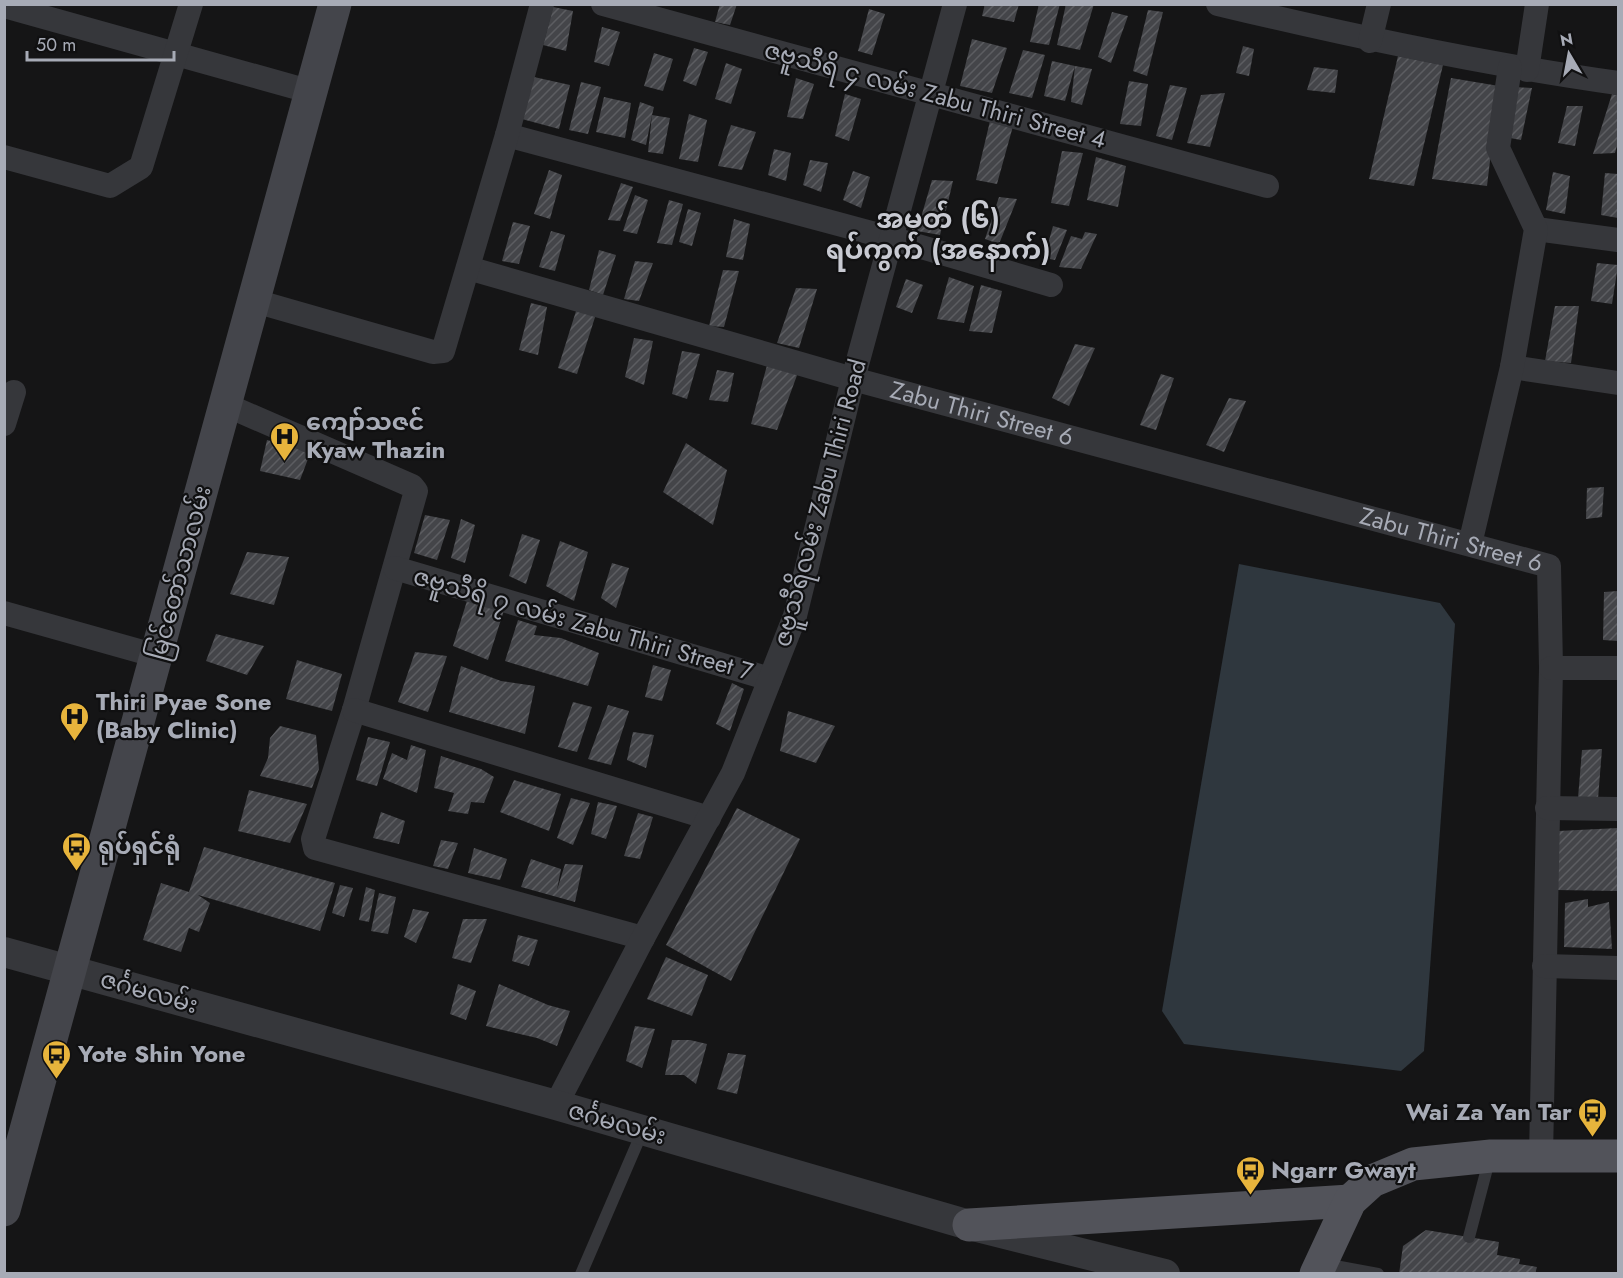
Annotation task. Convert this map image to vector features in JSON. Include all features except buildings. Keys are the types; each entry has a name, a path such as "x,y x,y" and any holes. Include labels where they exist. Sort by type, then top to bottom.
{"main road":[{"name":"မြင်တော်သာလမ်း","path":"4,1210 336,4"},
{"path":"1318,1268 1350,1201 1372,1181 1413,1164 1491,1156 1618,1156"},
{"path":"969,1225 1350,1201"}],"street":[{"path":"4,157 110,186 141,167 191,4"},
{"path":"255,301 433,352 443,351 507,135 542,4"},
{"name":"ဇဗူသီရိ ၄ လမ်း Zabu Thiri Street 4","path":"603,4 1267,186"},
{"name":"ဇဗူသီရိလမ်း Zabu Thiri Road","path":"556,1105 733,773 795,616 853,379 894,239 955,4"},
{"path":"1218,4 1370,41 1519,69 1618,83"},
{"path":"1370,41 1379,4"},
{"path":"1470,544 1512,367 1536,229 1498,148 1537,4"},
{"path":"4,6 312,92"},
{"path":"507,135 894,239 1051,285"},
{"path":"1536,229 1618,240"},
{"name":"Zabu Thiri Street 6","path":"468,268 853,379 1549,566 1551,668 1541,1156"},
{"path":"1512,367 1618,382"},
{"path":"4,424 14,392"},
{"path":"226,405 412,486 416,491 354,710 313,839 315,848 643,938"},
{"name":"ဇဗူသီရိ ၇ လမ်း Zabu Thiri Street 7","path":"395,568 770,679"},
{"path":"4,613 158,656"},
{"path":"1551,668 1618,668"},
{"path":"354,710 709,818"},
{"path":"1547,808 1618,809"},
{"name":"ဇင်္ဂမလမ်း","path":"4,952 556,1105 969,1225 1165,1274"},
{"path":"1544,966 1618,968"}],"lane":[{"path":"581,1274 643,1130"},
{"path":"1469,1237 1491,1156"},
{"path":"1318,1268 1378,1274"}],"shaded area":[{"path":"1239,564 1440,603 1455,624 1424,1051 1401,1071 1184,1044 1162,1011"}],"place":[{"name":"ကျော်သဇင် Kyaw Thazin","path":"285,462"},
{"name":"Thiri Pyae Sone (Baby Clinic)","path":"75,742"},
{"name":"ရုပ်ရှင်ရုံ","path":"77,872"},
{"name":"Yote Shin Yone","path":"57,1080"},
{"name":"Wai Za Yan Tar","path":"1593,1138"},
{"name":"Ngarr Gwayt","path":"1250,1196"}],"district":[{"name":"အမှတ် (၆) ရပ်ကွက် (အနောက်)","path":"938,234"}]}
